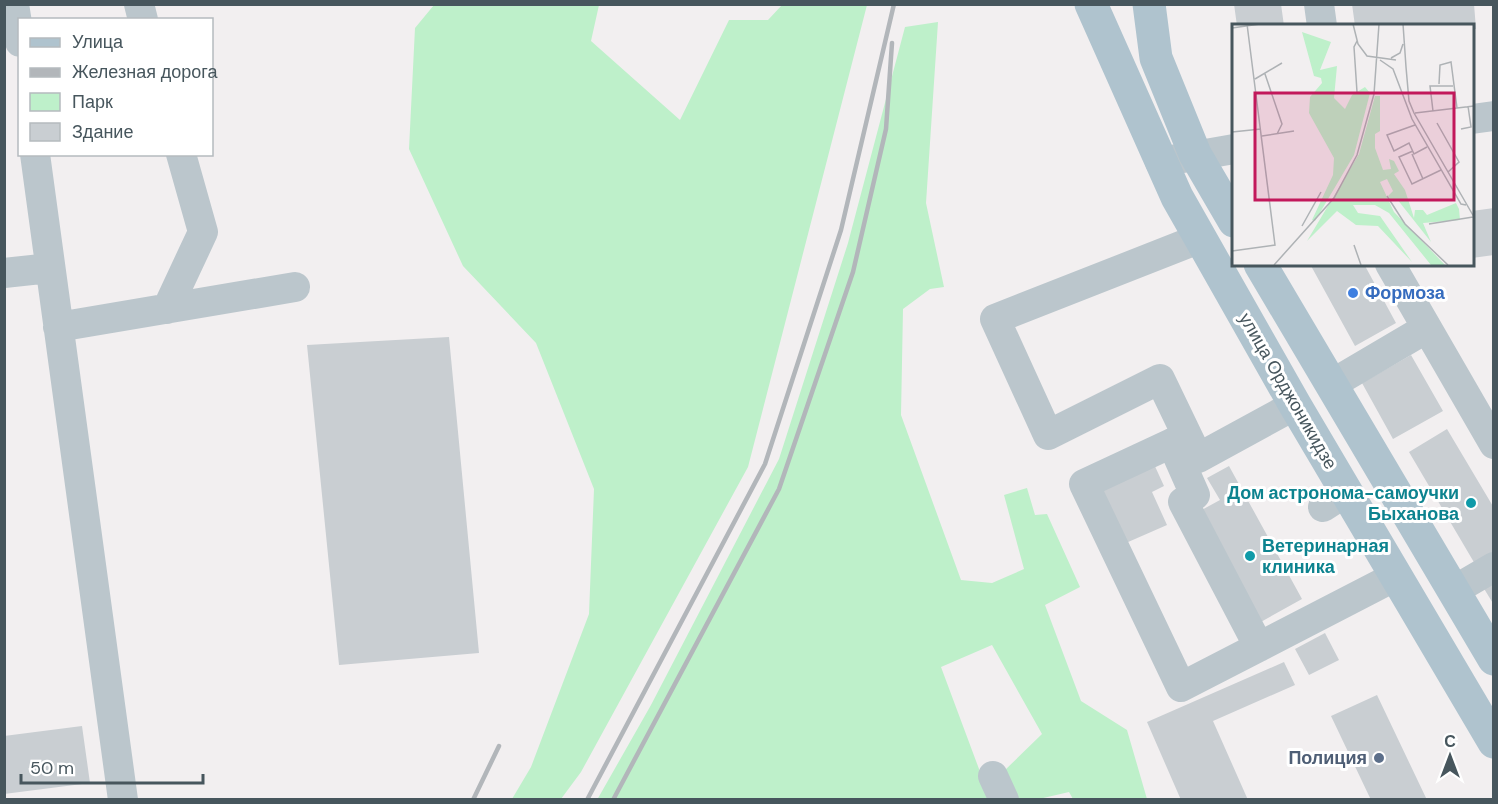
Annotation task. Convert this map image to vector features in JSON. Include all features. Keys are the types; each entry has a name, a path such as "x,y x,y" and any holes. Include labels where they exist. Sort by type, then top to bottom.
{"main road":[{"name":"улица Орджоникидзе","path":"1091,4 1160,162 1294,405 1335,499 1396,576 1494,742"},
{"path":"1149,4 1156,58 1195,154 1232,218"},
{"path":"1261,266 1494,659"}],"street":[{"path":"14,4 18,29"},
{"path":"1319,4 1322,24"},
{"path":"1474,119 1494,116"},
{"path":"1160,162 1232,149"},
{"path":"35,156 123,800"},
{"path":"167,309 203,232 182,156"},
{"path":"1201,238 996,319 1048,435 1160,379 1195,495 1184,502 1259,647"},
{"path":"1391,266 1494,444"},
{"path":"4,273 50,268"},
{"path":"58,327 295,287"},
{"path":"1332,384 1427,328"},
{"path":"1179,439 1198,458 1294,405"},
{"path":"1179,439 1084,484 1181,687 1396,576"},
{"path":"1453,591 1494,567"}],"green space":[{"path":"434,5 599,5 591,41 680,120 729,20 768,20 782,5 867,5 748,467 581,772 561,799 512,799 531,767 589,614 594,489 536,343 463,266 409,149 415,28"},
{"path":"938,22 926,203 944,287 930,289 903,309 901,415 961,580 992,583 1024,569 1004,495 1027,488 1035,515 1047,514 1080,587 1045,605 1081,701 1127,730 1147,799 1073,799 1069,792 1039,799 1019,799 1003,772 1042,734 992,645 941,667 982,777 994,799 597,800 651,705 779,459 848,243 905,27"}],"building":[{"path":"1234,4 1281,4 1284,24 1237,24"},
{"path":"1352,4 1474,4 1476,29 1474,29 1474,24 1355,24"},
{"path":"1494,208 1494,255 1474,258 1474,211"},
{"name":"Формоза","path":"1311,266 1365,266 1396,323 1355,346"},
{"path":"449,337 479,653 339,665 307,345"},
{"path":"1411,355 1443,411 1393,439 1362,383"},
{"path":"1447,429 1494,508 1494,553 1475,564 1409,452"},
{"path":"1153,462 1164,486 1152,492 1167,525 1119,546 1094,488"},
{"name":"Ветеринарная клиника","path":"1229,466 1302,599 1259,623 1198,512 1220,500 1207,478"},
{"path":"1494,581 1494,605 1483,587"},
{"path":"1325,633 1339,660 1309,675 1295,649"},
{"path":"1284,662 1295,685 1213,721 1248,800 1181,800 1147,722"},
{"name":"Полиция","path":"1377,695 1427,800 1371,800 1331,716"},
{"path":"82,726 90,783 4,794 4,736"}],"railway":[{"path":"587,800 765,464 841,230 894,4"},
{"path":"613,800 779,489 853,272 886,129 892,43"},
{"path":"473,800 499,746"}],"place":[{"name":"Формоза","path":"1353,293"},
{"name":"Дом астронома-самоучки Быханова","path":"1471,503"},
{"name":"Ветеринарная клиника","path":"1250,556"},
{"name":"Полиция","path":"1379,758"}]}
